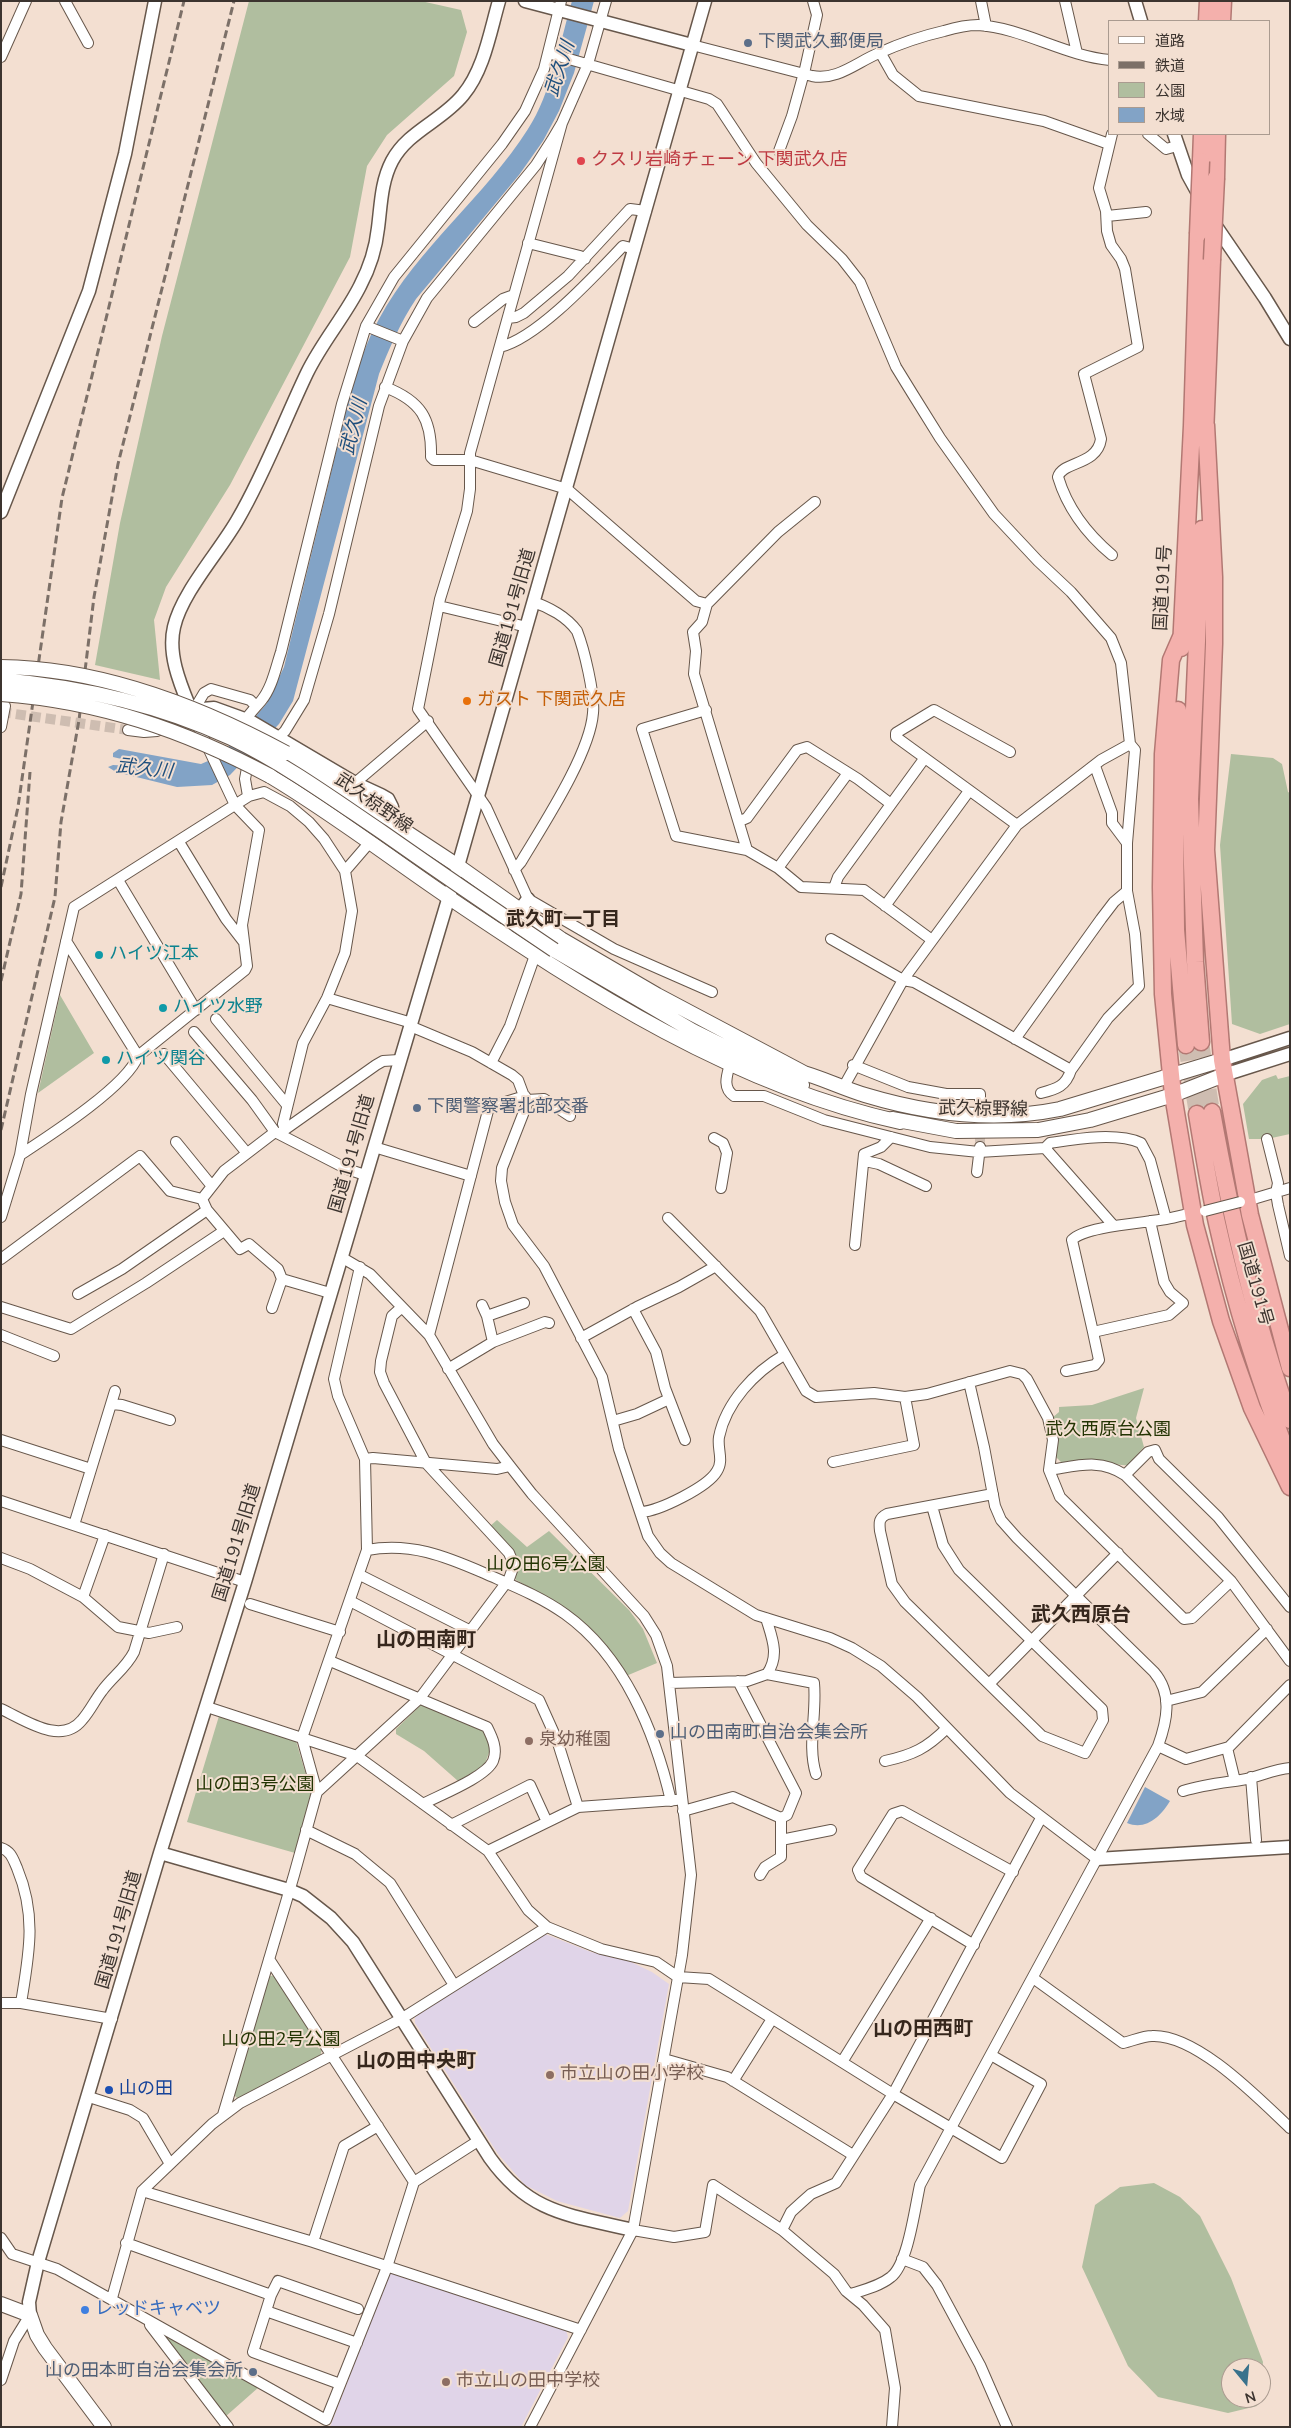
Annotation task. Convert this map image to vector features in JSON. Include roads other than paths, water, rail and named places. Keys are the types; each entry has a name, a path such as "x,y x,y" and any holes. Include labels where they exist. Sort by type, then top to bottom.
{"highway":[{"path":"1207,20 1208,1"},
{"path":"1222,20 1223,1"},
{"name":"国道191号","path":"1202,135 1176,752 1175,828 1176,930 1194,1043 1195,962 1190,799 1217,135"},
{"path":"1206,425 1214,577 1214,644 1206,850 1223,1068 1244,1202 1290,1368"},
{"path":"1181,637 1172,660 1163,754 1163,994 1170,1077 1199,1212 1213,1294 1242,1384 1290,1487"},
{"name":"国道191号","path":"1290,1420 1275,1379 1204,1113 1216,1222 1228,1272 1261,1382 1290,1461"}],"main road":[{"path":"1,666 69,674 132,688 210,716 286,753 458,866 524,904 561,939 657,995 804,1073"},
{"name":"武久椋野線","path":"1,680 52,685 120,698 162,711 231,738 321,790 554,950 693,1031 814,1091 900,1122 956,1131 1038,1130 1090,1120 1173,1095 1223,1068"},
{"path":"1,694 64,701 152,723 203,742 270,776 502,933 589,988 730,1064 842,1108 900,1122"},
{"name":"武久椋野線","path":"693,1031 774,1064 843,1088 920,1108 996,1117 1060,1110 1170,1077 1223,1068"},
{"path":"1,2304 30,2315 37,2335 45,2348 104,2427"}],"street":[{"path":"1,57 26,1"},
{"path":"65,1 88,43"},
{"path":"1,512 89,291 125,154 155,1"},
{"path":"20,1155 118,1085 135,1065 138,1056 245,970 247,960 242,925 259,830 235,805 192,713 178,673 173,641 174,627 184,603 238,520 308,370 360,286 372,256 378,230 382,194 392,162 401,146 417,131 450,108 472,82 479,68 499,1"},
{"path":"525,1 561,7 596,20 817,77 837,74 880,52 942,31 975,25 986,26 1082,56 1108,60"},
{"path":"606,1 596,20 586,63 562,123 470,453 470,489 467,511 439,606 418,709 486,807 514,870 524,904 614,949 712,992"},
{"name":"国道191号旧道","path":"30,2315 29,2302 38,2262 89,2097 160,1853 245,1582 458,866 705,1"},
{"path":"778,151 792,116 817,15 813,1"},
{"path":"981,1 986,26"},
{"path":"1065,1 1077,53"},
{"path":"1135,1 1141,20"},
{"path":"248,720 255,705 261,700 269,685 281,652 342,404 366,326 381,297 403,266 513,130 532,98 550,53 561,7"},
{"path":"880,52 893,75 919,96 1044,120 1109,144"},
{"path":"550,53 708,99 717,104 756,164 817,236 851,269 870,302 896,367 957,464 1011,534 1071,592 1111,638 1121,663 1130,744 1135,750 1127,843 1127,891 1135,934 1139,986 1108,1018 1070,1070 1068,1078 1061,1088 1041,1092"},
{"path":"248,796 245,779 248,768 278,736 304,700 313,674 385,387 403,341 427,298 536,165 562,123"},
{"path":"1112,135 1099,183 1107,216 1111,245 1121,259 1125,269 1138,347 1084,374 1101,439 1100,445 1092,455 1060,471 1058,477 1062,489 1089,535 1112,555"},
{"path":"1149,135 1166,149 1175,140 1188,175 1218,231 1265,298 1290,339"},
{"path":"508,318 524,313 585,259 630,209 646,211"},
{"path":"1107,216 1146,212"},
{"path":"528,244 580,256 585,259"},
{"path":"500,347 519,339 548,318 623,246 635,249"},
{"path":"474,322 503,298 514,295"},
{"path":"366,326 403,341"},
{"path":"385,387 401,393 425,417 431,431 431,457 434,460 470,460 567,489 696,601 707,604"},
{"path":"747,850 740,821 694,674 696,651 693,632 702,622 707,604 773,538 815,502"},
{"path":"514,870 521,862 568,779 586,739 593,716 593,696 577,630 552,611 533,602"},
{"path":"439,606 527,627"},
{"path":"192,713 204,693 212,689 250,700 255,705"},
{"path":"1,700 5,706 1,727"},
{"path":"128,730 157,731 202,709 214,708 248,720 355,783 388,799 392,807 387,831 392,858"},
{"path":"706,710 642,729 676,836 747,850 778,868 801,887 864,890 932,940"},
{"path":"1010,752 934,710 896,733 896,737 924,759 1017,825"},
{"path":"355,783 428,721"},
{"path":"843,1088 853,1066 903,980 1017,825 1112,753 1130,744"},
{"path":"740,821 747,818 797,750 807,747 848,773 891,804"},
{"path":"834,888 838,877 924,759"},
{"path":"1095,766 1112,814 1112,823 1127,843"},
{"path":"778,868 848,773"},
{"path":"885,906 970,790"},
{"path":"1,1217 20,1155 28,1111 74,907 179,842 248,796 264,792 290,806 309,822 324,839 345,871 352,897 350,932 344,953 327,998 303,1043 280,1132"},
{"path":"179,842 226,919 244,941"},
{"path":"345,871 370,842"},
{"path":"118,880 196,1010"},
{"path":"1015,1040 1101,919 1114,902 1127,891"},
{"path":"502,933 524,904"},
{"path":"831,939 903,980 914,982 1070,1070"},
{"path":"66,941 138,1056"},
{"path":"491,1063 510,1026 533,961"},
{"path":"327,998 411,1025 472,1052 518,1080 526,1098 502,1168 501,1182 504,1198 513,1225 526,1244 540,1258 602,1377 619,1448 648,1536 665,1559 756,1615 812,1631 852,1648 881,1666 908,1688 1003,1786 1097,1859 1290,1846"},
{"path":"216,1019 287,1105"},
{"path":"194,1032 280,1132 317,1154 365,1175"},
{"path":"1223,1068 1290,1038"},
{"path":"164,1054 246,1152"},
{"path":"1223,1068 1290,1054"},
{"path":"202,1199 211,1185 246,1152 280,1132 376,1065 383,1061 399,1060"},
{"path":"730,1064 726,1082 728,1090 734,1096 764,1096 824,1120 930,1147 980,1149 1045,1148 1050,1143 1094,1138 1136,1141 1141,1143 1150,1160 1166,1219"},
{"path":"853,1066 908,1087 946,1094 980,1094 980,1102"},
{"path":"429,1335 489,1108 526,1098 544,1099 570,1116"},
{"path":"855,1245 865,1161 864,1154 881,1147 891,1137"},
{"path":"714,1138 723,1143 727,1153 721,1188"},
{"path":"1267,1139 1278,1183 1276,1193 1290,1256"},
{"path":"176,1142 211,1185"},
{"path":"374,1147 471,1176"},
{"path":"1045,1148 1113,1225"},
{"path":"977,1172 980,1149"},
{"path":"1,1260 140,1156 170,1191 202,1199"},
{"path":"865,1161 879,1164 926,1186"},
{"path":"1066,1371 1095,1365 1099,1360 1072,1240 1077,1235 1113,1225 1124,1226 1199,1212 1244,1202 1290,1188"},
{"path":"202,1199 207,1210 240,1249 249,1244 278,1269 282,1279 272,1308"},
{"path":"78,1294 122,1269 207,1210"},
{"path":"668,1218 760,1311 806,1391 816,1397 874,1393 905,1397 927,1394 1010,1371 1022,1374 1027,1379 1048,1418 1052,1432 1049,1470 1060,1498 1184,1619 1192,1618 1231,1581"},
{"path":"1093,1332 1169,1315 1183,1303 1170,1292 1164,1282 1150,1221"},
{"path":"1,1307 71,1329 146,1283 224,1231"},
{"path":"341,1257 370,1274 429,1335 448,1369 510,1466 532,1494 651,1626 665,1656 691,1875 682,1955 664,2059 633,2230 530,2427"},
{"path":"581,1338 716,1266"},
{"path":"223,2115 317,1792 302,1738 360,1575 367,1550 365,1459 338,1396 334,1379 360,1267"},
{"path":"282,1279 330,1293"},
{"path":"487,1316 524,1303"},
{"path":"482,1305 487,1316 493,1342"},
{"path":"317,1792 420,1698 505,1583 513,1569 509,1552 426,1462 384,1383 380,1372 392,1316 402,1307"},
{"path":"633,1309 656,1352 669,1399 685,1440"},
{"path":"448,1369 493,1342 549,1323"},
{"path":"1,1335 54,1356"},
{"path":"641,1512 663,1506 713,1477 720,1462 719,1444 721,1432 735,1401 751,1381 766,1367 784,1355"},
{"path":"851,2294 871,2288 890,2278 902,2260 920,2185 1158,1746 1164,1728 1166,1701 1160,1678 1077,1594 1010,1531 998,1514 969,1382"},
{"path":"74,1525 115,1391"},
{"path":"833,1462 914,1446 905,1397"},
{"path":"613,1421 637,1414 669,1399"},
{"path":"112,1404 122,1404 170,1420"},
{"path":"1,1440 92,1469"},
{"path":"1125,1475 1148,1452 1155,1450 1158,1459 1218,1517 1290,1607"},
{"path":"365,1459 374,1458 497,1469 510,1466"},
{"path":"1049,1470 1099,1464 1110,1466 1125,1475 1231,1581 1290,1661"},
{"path":"932,1506 943,1545 959,1570 1102,1709 1103,1720 1085,1753 1042,1736 905,1602 892,1584 880,1531 880,1520 887,1514 993,1494"},
{"path":"1,1501 245,1582"},
{"path":"83,1596 105,1535"},
{"path":"367,1550 395,1546 437,1553 535,1596 582,1627 606,1652 644,1719 656,1746 671,1801"},
{"path":"989,1684 1118,1553"},
{"path":"1,1709 46,1730 61,1733 70,1730 83,1720 100,1693 128,1664 164,1554"},
{"path":"1,1558 30,1569 83,1596 118,1627 149,1633 177,1627"},
{"path":"360,1575 469,1630"},
{"path":"350,1601 539,1700 557,1740 578,1807"},
{"path":"250,1604 340,1632"},
{"path":"766,1618 775,1647 773,1662 767,1674"},
{"path":"1166,1701 1202,1692 1267,1629"},
{"path":"330,1661 487,1727 495,1742 494,1760 486,1771 423,1804"},
{"path":"669,1683 738,1681 754,1679 767,1674 814,1684 815,1714 812,1756 816,1774"},
{"path":"738,1681 796,1793 787,1815 781,1818"},
{"path":"1158,1746 1186,1759 1227,1748 1290,1685"},
{"path":"206,1708 357,1756 488,1851 528,1910 547,1927 602,1949 656,1962 678,1977 709,1979 893,2094 1002,2158 1041,2084 991,2055"},
{"path":"885,1761 927,1747 947,1728"},
{"path":"1227,1748 1235,1780"},
{"path":"1183,1791 1206,1784 1235,1780 1252,1781 1279,1769 1290,1768"},
{"path":"1252,1781 1256,1840"},
{"path":"451,1824 530,1785 547,1822"},
{"path":"684,1811 733,1797 781,1818"},
{"path":"488,1851 578,1807 682,1799"},
{"path":"974,1946 862,1877 858,1870 893,1814 902,1811 1013,1872"},
{"path":"760,1875 765,1867 781,1857 781,1818"},
{"path":"782,2230 791,2212 811,2194 836,2183 893,2094 1042,1818"},
{"path":"306,1830 355,1854 390,1883 454,1985"},
{"path":"781,1840 831,1830"},
{"path":"1,1848 12,1855 29,1908 29,1959 21,2003"},
{"path":"160,1853 289,1890 321,1908 348,1935 478,2140 504,2177 528,2199 562,2213 633,2230 674,2237 705,2232 713,2185 782,2230 834,2274 846,2291 885,2330 895,2388 892,2427"},
{"path":"842,2062 931,1918"},
{"path":"112,2298 142,2191 223,2115 240,2104 401,2019 547,1927"},
{"path":"269,1959 414,2182"},
{"path":"1033,1978 1122,2043 1153,2035 1183,2042 1232,2073 1290,2128"},
{"path":"1,2003 21,2003 112,2019"},
{"path":"733,2081 772,2019"},
{"path":"664,2059 727,2077 853,2155"},
{"path":"89,2097 130,2110 140,2116 170,2164"},
{"path":"313,2242 344,2146 378,2126"},
{"path":"1,2238 12,2254 57,2268 112,2298 146,2320 325,2424 386,2267 414,2182 478,2140"},
{"path":"142,2191 313,2242 581,2330"},
{"path":"126,2243 271,2295"},
{"path":"902,2260 923,2267 937,2286 980,2365 1007,2427"},
{"path":"340,2384 253,2352 271,2295 278,2281 358,2309"},
{"path":"266,2311 357,2343"},
{"path":"1,2380 14,2341 30,2315"},
{"path":"146,2320 228,2427"}],"water":[{"name":"武久川","path":"572,1 594,1 574,73 559,111 543,141 519,175 416,299 400,326 379,374 293,701 279,724 230,775 212,785 177,787 116,772 108,767 113,765 131,766 130,761 113,757 113,753 119,749 201,764 215,758 235,741 267,703 284,667 346,411 356,373 370,337 395,293 413,268 492,177 528,129 549,84"},
{"path":"1145,1787 1170,1801 1157,1817 1147,1824 1134,1825 1127,1823"}],"tunnel":[{"path":"1,712 128,730"},
{"path":"1201,1042 1212,1112"},
{"path":"1186,1045 1197,1114"},
{"path":"980,1108 980,1146"}],"railway":[{"path":"1,887 18,807 62,498 184,1"},
{"path":"1,1130 55,897 61,822 79,720 94,597 118,464 234,1"},
{"path":"1,981 21,894 30,772"}],"place":[{"name":"下関武久郵便局","path":"748,43"},
{"name":"クスリ岩崎チェーン 下関武久店","path":"581,161"},
{"name":"ガスト 下関武久店","path":"467,701"},
{"name":"ハイツ江本","path":"99,955"},
{"name":"ハイツ水野","path":"163,1008"},
{"name":"ハイツ関谷","path":"106,1060"},
{"name":"下関警察署北部交番","path":"417,1108"},
{"name":"山の田南町自治会集会所","path":"660,1734"},
{"name":"泉幼稚園","path":"529,1741"},
{"name":"市立山の田小学校","path":"550,2075"},
{"name":"山の田","path":"109,2090"},
{"name":"レッドキャベツ","path":"85,2310"},
{"name":"山の田本町自治会集会所","path":"253,2372"},
{"name":"市立山の田中学校","path":"446,2382"}],"district":[{"name":"武久町一丁目","path":"563,920"},
{"name":"武久西原台","path":"1081,1616"},
{"name":"山の田南町","path":"426,1641"},
{"name":"山の田西町","path":"923,2030"},
{"name":"山の田中央町","path":"416,2062"}],"park label":[{"name":"武久西原台公園","path":"1108,1431"},
{"name":"山の田6号公園","path":"546,1566"},
{"name":"山の田3号公園","path":"255,1786"},
{"name":"山の田2号公園","path":"281,2041"}]}
